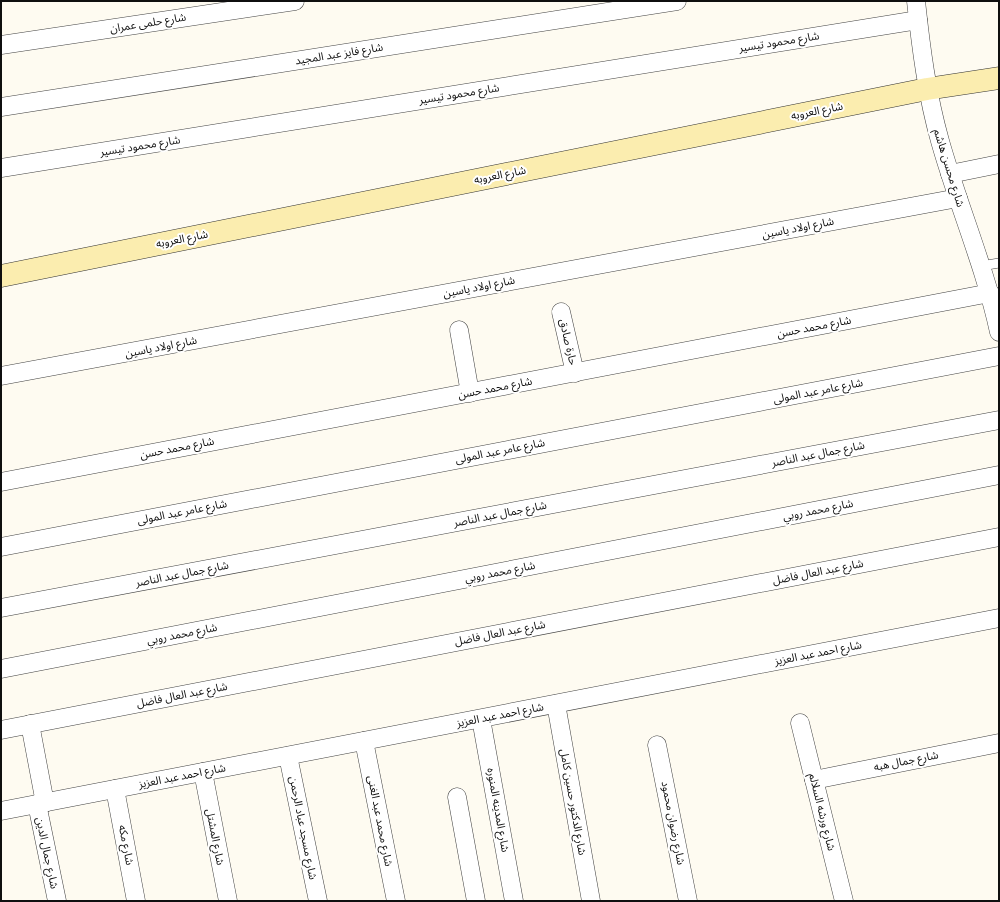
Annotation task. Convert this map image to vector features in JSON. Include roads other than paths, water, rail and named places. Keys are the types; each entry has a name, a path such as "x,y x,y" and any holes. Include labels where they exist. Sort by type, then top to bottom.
{"street":[{"name":"شارع حلمى عمران","path":"1,45 295,1"},
{"name":"شارع فايز عبد المجيد","path":"1,107 676,1"},
{"name":"شارع محسن هاشم","path":"916,1 927,89 940,141 997,313 999,332"},
{"name":"شارع محمود تيسير","path":"1,168 918,20"},
{"name":"شارع العروبه","path":"1,276 927,89 999,78"},
{"path":"950,174 999,164"},
{"name":"شارع اولاد ياسين","path":"1,376 958,198"},
{"name":"شارع محمد حسن","path":"1,482 990,293"},
{"name":"حارة صادق","path":"561,312 575,373"},
{"path":"459,330 470,392"},
{"name":"شارع عامر عبد المولى","path":"1,547 999,356"},
{"name":"شارع جمال عبد الناصر","path":"1,608 999,420"},
{"name":"شارع محمد روبي","path":"1,669 999,475"},
{"name":"شارع عبد العال فاضل","path":"1,730 999,537"},
{"name":"شارع احمد عبد العزيز","path":"1,811 999,618"},
{"name":"شارع الدكتور حسين كامل","path":"556,704 591,901"},
{"name":"شارع المدينه المنوره","path":"481,719 514,901"},
{"name":"شارع ورشه السلالم","path":"800,723 844,901"},
{"name":"شارع جمال الدين","path":"30,724 57,901"},
{"name":"شارع محمد عبد الغنى","path":"364,741 396,901"},
{"name":"شارع جمال هبه","path":"814,780 999,743"},
{"name":"شارع رضوان محمود","path":"658,745 688,901"},
{"name":"شارع مسجد عباد الرحمن","path":"288,756 318,901"},
{"name":"شارع المشتل","path":"203,772 228,901"},
{"name":"شارع مكه","path":"115,790 136,901"},
{"path":"457,796 476,901"}],"lane":[{"path":"981,266 999,263"}]}
